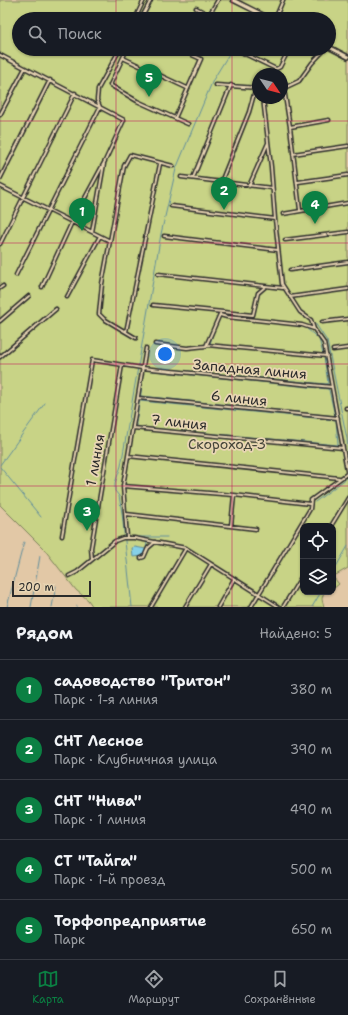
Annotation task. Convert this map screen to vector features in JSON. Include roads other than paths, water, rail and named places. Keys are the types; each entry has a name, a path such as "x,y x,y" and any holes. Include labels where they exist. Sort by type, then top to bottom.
{"main road":[{"path":"233,0 258,12"},
{"path":"336,51 348,57"}],"street":[{"path":"138,12 144,0"},
{"path":"145,12 151,0"},
{"path":"211,12 218,0"},
{"path":"278,12 283,0"},
{"path":"196,8 203,12"},
{"path":"0,55 76,93 100,108 122,117 124,121 105,161 72,222 42,287"},
{"path":"16,275 100,108 97,100 98,89 116,56"},
{"path":"175,118 201,59 194,56"},
{"path":"249,56 276,69 280,67 286,56"},
{"path":"288,86 299,81 318,56"},
{"path":"187,88 123,58 110,85 137,101 188,124"},
{"path":"0,115 25,68"},
{"path":"0,178 50,80"},
{"path":"216,85 252,87"},
{"path":"193,178 231,85"},
{"path":"0,244 22,197 76,93"},
{"path":"221,182 252,103"},
{"path":"264,104 269,142 280,276 284,288 290,298 300,312 311,320 314,329 324,343 348,476"},
{"path":"286,104 298,182 300,210"},
{"path":"290,127 329,120"},
{"path":"249,186 269,142"},
{"path":"293,154 348,146"},
{"path":"136,338 104,319 99,314 110,241 124,166 130,155 160,164 174,166"},
{"path":"92,232 105,161"},
{"path":"126,332 160,164"},
{"path":"298,182 348,175"},
{"path":"181,177 272,188"},
{"path":"0,186 110,241"},
{"path":"283,214 348,203"},
{"path":"171,206 275,219"},
{"path":"285,240 348,232"},
{"path":"67,297 100,236"},
{"path":"164,236 278,250"},
{"path":"290,270 348,262"},
{"path":"158,274 284,288"},
{"path":"153,305 253,315 258,293 266,287"},
{"path":"290,298 348,289"},
{"path":"0,321 29,296"},
{"path":"0,357 56,309"},
{"path":"207,345 222,312"},
{"path":"220,314 227,317 302,325 314,329"},
{"path":"322,322 348,319"},
{"path":"155,344 187,348 207,345 327,356"},
{"path":"126,537 126,514 123,486 138,398 139,368 146,348"},
{"path":"333,350 348,348"},
{"name":"Западная линия","path":"62,536 92,360 139,368 332,387"},
{"name":"1 линия","path":"92,558 91,548 122,364"},
{"name":"6 линия","path":"138,398 338,418"},
{"name":"7 линия","path":"133,428 343,448"},
{"path":"128,456 339,478"},
{"path":"251,607 310,509 311,500 348,472"},
{"path":"123,486 234,495 310,504"},
{"path":"231,526 234,495"},
{"path":"333,523 348,498"},
{"path":"126,514 256,529"},
{"path":"69,576 115,540 126,537 186,548 279,607"},
{"path":"141,558 144,557 148,548 156,542"},
{"path":"151,607 186,548"},
{"path":"185,607 211,564"},
{"path":"218,607 234,579"},
{"path":"283,607 300,579"}],"water":[{"path":"135,547 146,549 144,556 133,557 132,548"}],"waterway":[{"path":"132,607 122,513 119,496 115,491 115,483 121,466 161,234 176,169 213,80 228,56"},
{"path":"315,323 327,341 347,439 348,453"},
{"path":"210,344 323,354 319,339 306,328"},
{"path":"210,344 213,334"},
{"path":"145,367 328,383 324,357 210,346"},
{"path":"144,370 328,389 335,416 141,396 144,370"},
{"path":"140,401 336,420 338,445 138,427 136,424 140,401"},
{"path":"0,465 45,403"},
{"path":"0,467 41,517"},
{"path":"315,502 347,478"},
{"path":"115,539 125,537 167,537"},
{"path":"7,607 24,542"},
{"path":"146,549 147,542"},
{"path":"336,567 348,546"},
{"path":"31,607 40,556"},
{"path":"52,607 56,586"},
{"path":"312,607 319,595"}],"place":[{"name":"Торфопредприятие","path":"149,97"},
{"name":"СНТ Лесное","path":"224,210"},
{"name":"СТ \"Тайга\"","path":"315,224"},
{"name":"садоводство \"Тритон\"","path":"82,231"},
{"name":"СНТ \"Нива\"","path":"87,531"}],"park label":[{"name":"Скороход-3","path":"227,444"}]}
